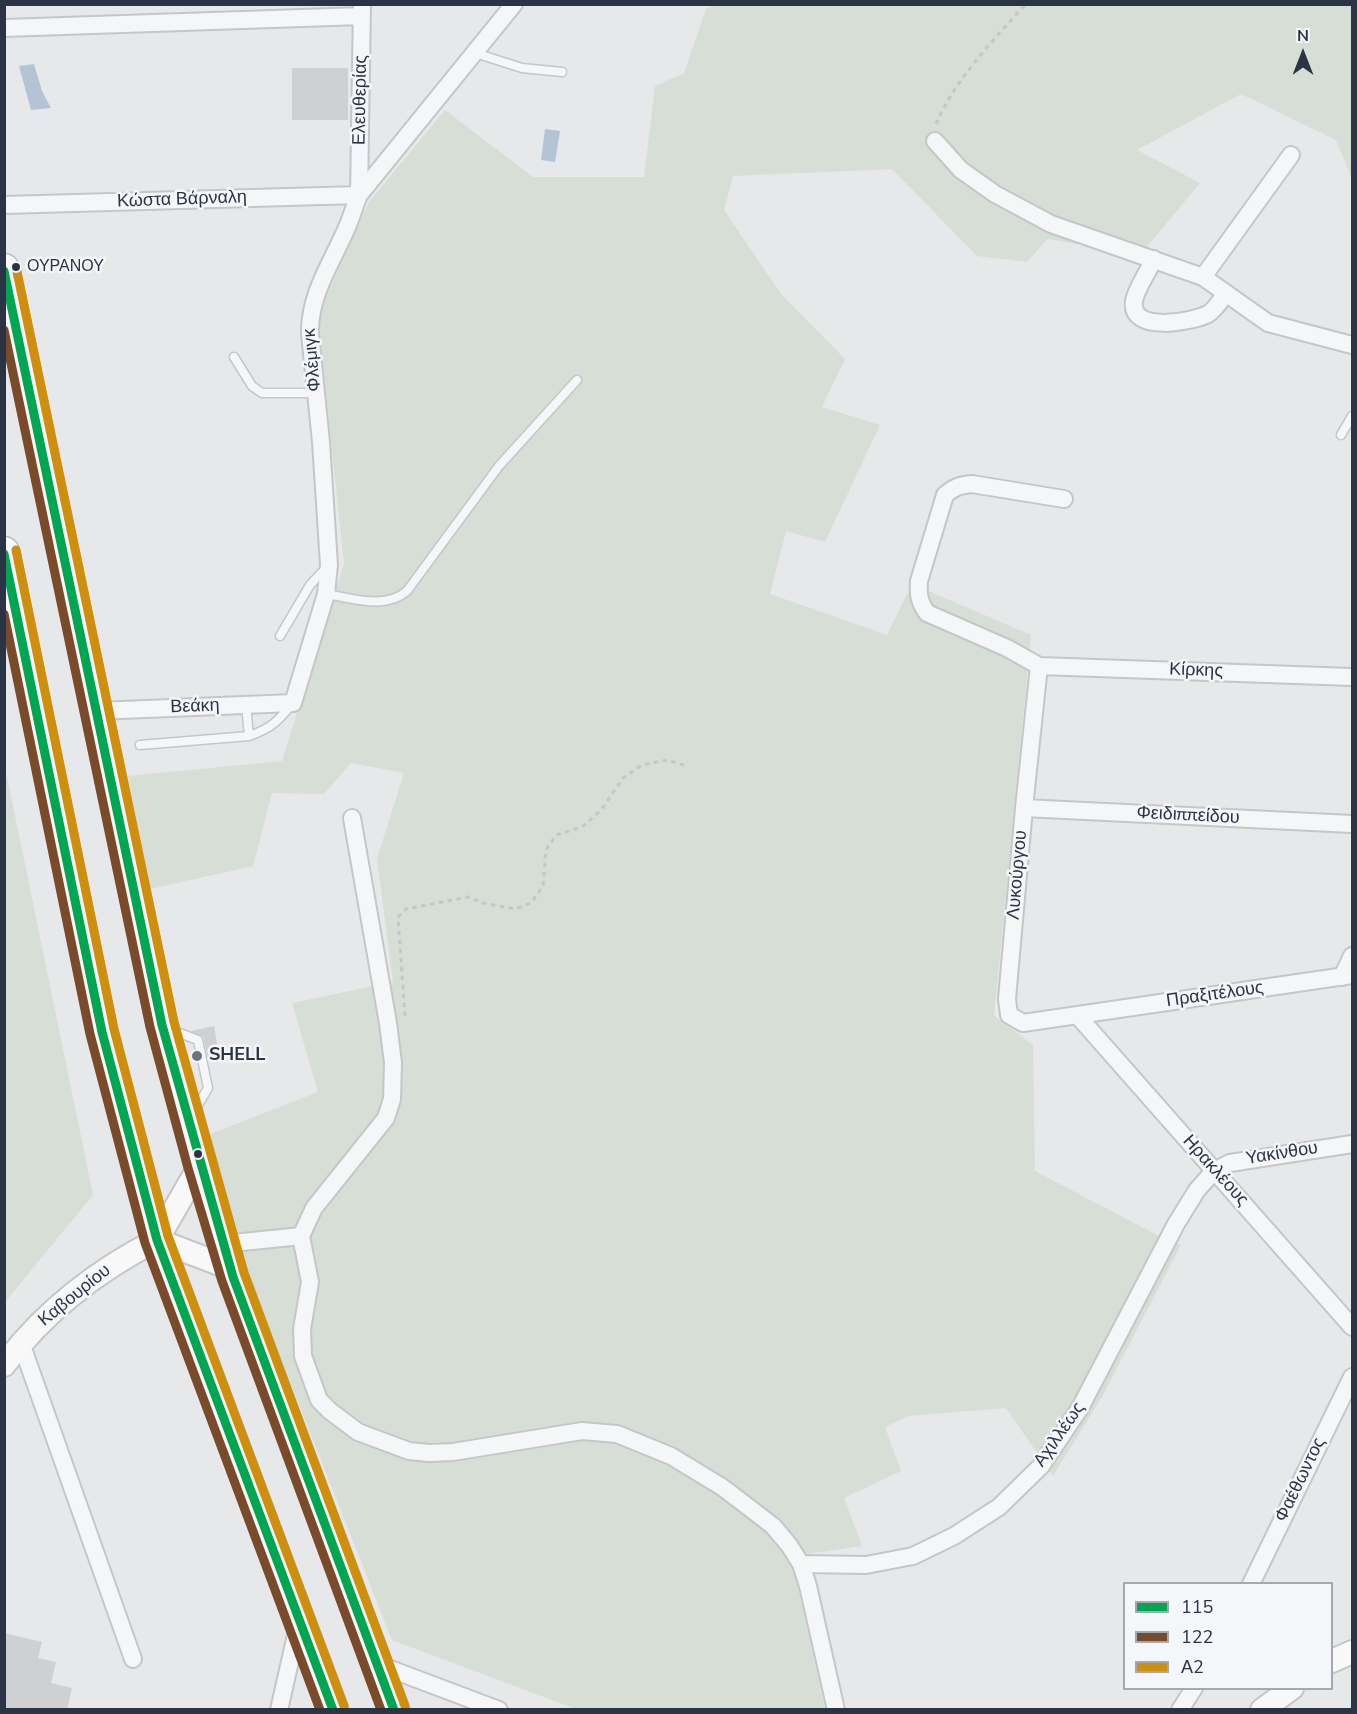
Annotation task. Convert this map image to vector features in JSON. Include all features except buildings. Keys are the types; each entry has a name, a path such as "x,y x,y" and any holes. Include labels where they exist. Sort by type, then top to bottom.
{"highway":[{"path":"4,269 162,1025 188,1123 227,1256 394,1710"},
{"path":"4,552 102,1032 157,1240 333,1710"}],"street":[{"name":"Φλέμιγκ","path":"293,703 326,594 329,565 309,318 322,279 345,232 359,195 514,4"},
{"path":"4,28 362,10"},
{"name":"Ελευθερίας","path":"359,195 362,10"},
{"path":"935,141 961,170 995,194 1051,224 1203,277 1268,323 1345,345 1353,345"},
{"path":"1203,277 1291,155"},
{"name":"Κώστα Βάρναλη","path":"4,205 359,195"},
{"path":"1155,259 1134,300 1134,305 1142,318 1148,322 1170,323 1199,318 1211,312 1226,293"},
{"path":"1039,666 1007,648 927,613 920,604 918,592 945,495 952,488 972,484 1064,499"},
{"name":"Κίρκης","path":"1039,666 1353,677"},
{"name":"Λυκούργου","path":"1039,666 1007,999 1009,1015 1023,1023 1077,1015"},
{"name":"Βεάκη","path":"97,711 293,703"},
{"name":"Φειδιππείδου","path":"1024,808 1353,824"},
{"path":"352,818 388,1023 393,1063 392,1099 386,1118 314,1208 301,1236 310,1282 302,1329 303,1356 319,1400 358,1432 409,1451 453,1452 582,1431 617,1434 671,1456 722,1487 773,1526 789,1545 801,1564 808,1586 836,1710"},
{"path":"1347,976 1353,956"},
{"name":"Πραξιτέλους","path":"1077,1015 1347,976"},
{"name":"Ηρακλέους","path":"1077,1015 1353,1327"},
{"name":"Υακίνθου","path":"1214,1171 1230,1162 1353,1144"},
{"path":"200,1165 157,1240 227,1256 301,1236"},
{"name":"Αχιλλέως","path":"801,1564 866,1565 913,1556 954,1536 999,1507 1041,1466 1080,1408 1176,1224 1197,1190 1214,1171"},
{"name":"Καβουρίου","path":"4,1365 36,1326 128,1254 157,1240"},
{"path":"21,1343 133,1659"},
{"name":"Φαέθωντος","path":"1252,1582 1353,1377"},
{"path":"279,1710 299,1621"},
{"path":"1333,1661 1353,1652"},
{"path":"377,1664 499,1710"},
{"path":"1180,1710 1193,1690"},
{"path":"1262,1710 1291,1690"}],"lane":[{"path":"476,52 522,68 562,72"},
{"path":"234,357 252,386 262,393 316,393"},
{"path":"326,594 386,602 399,598 407,591 499,466 577,381"},
{"path":"1341,435 1353,416"},
{"path":"280,636 310,585 329,565"},
{"path":"140,745 249,735 277,723 293,703"},
{"path":"246,705 249,735"}],"path":[{"path":"935,141 936,126 945,104 982,52 1022,9 1030,4"},
{"path":"405,1019 398,917 406,909 468,897 483,903 514,909 531,903 543,886 546,850 556,835 582,827 601,810 622,778 642,765 667,760 687,766"}],"shaded area":[{"path":"714,5 1352,5 1352,179 1336,140 1241,94 1137,150 1200,183 1140,255 1048,239 1027,262 977,256 892,169 733,176 724,210 781,294 845,359 822,407 880,425 825,542 786,531 770,594 887,635 912,584 1031,635 994,1016 1033,1045 1035,1171 1157,1235 1181,1245 1103,1395 1053,1476 1006,1408 908,1416 885,1427 901,1471 844,1498 862,1546 791,1556 825,1709 576,1709 392,1640 257,1298 208,1135 318,1092 292,1003 393,982 377,859 404,773 351,763 324,794 272,793 253,866 150,889 128,776 282,761 344,564 318,315 369,202 445,110 533,177 644,177 655,86 684,73 706,9"},
{"path":"4,762 93,1195 5,1302 4,1302"}],"water":[{"path":"34,64 42,91 51,108 31,110 19,66"},
{"path":"545,129 560,131 555,162 541,160"}],"transit line":[{"name":"Α2","path":"16,267 174,1022 244,1273 405,1706"},
{"name":"115","path":"4,271 162,1025 233,1277 394,1710"},
{"name":"122","path":"4,330 150,1027 188,1168 222,1281 381,1710"},
{"name":"Α2","path":"16,550 114,1029 168,1236 344,1706"},
{"name":"115","path":"4,554 102,1032 157,1240 333,1710"},
{"name":"122","path":"4,614 90,1034 145,1243 320,1710"}],"place":[{"name":"ΟΥΡΑΝΟΥ","path":"16,267"},
{"name":"SHELL","path":"197,1056"}]}
